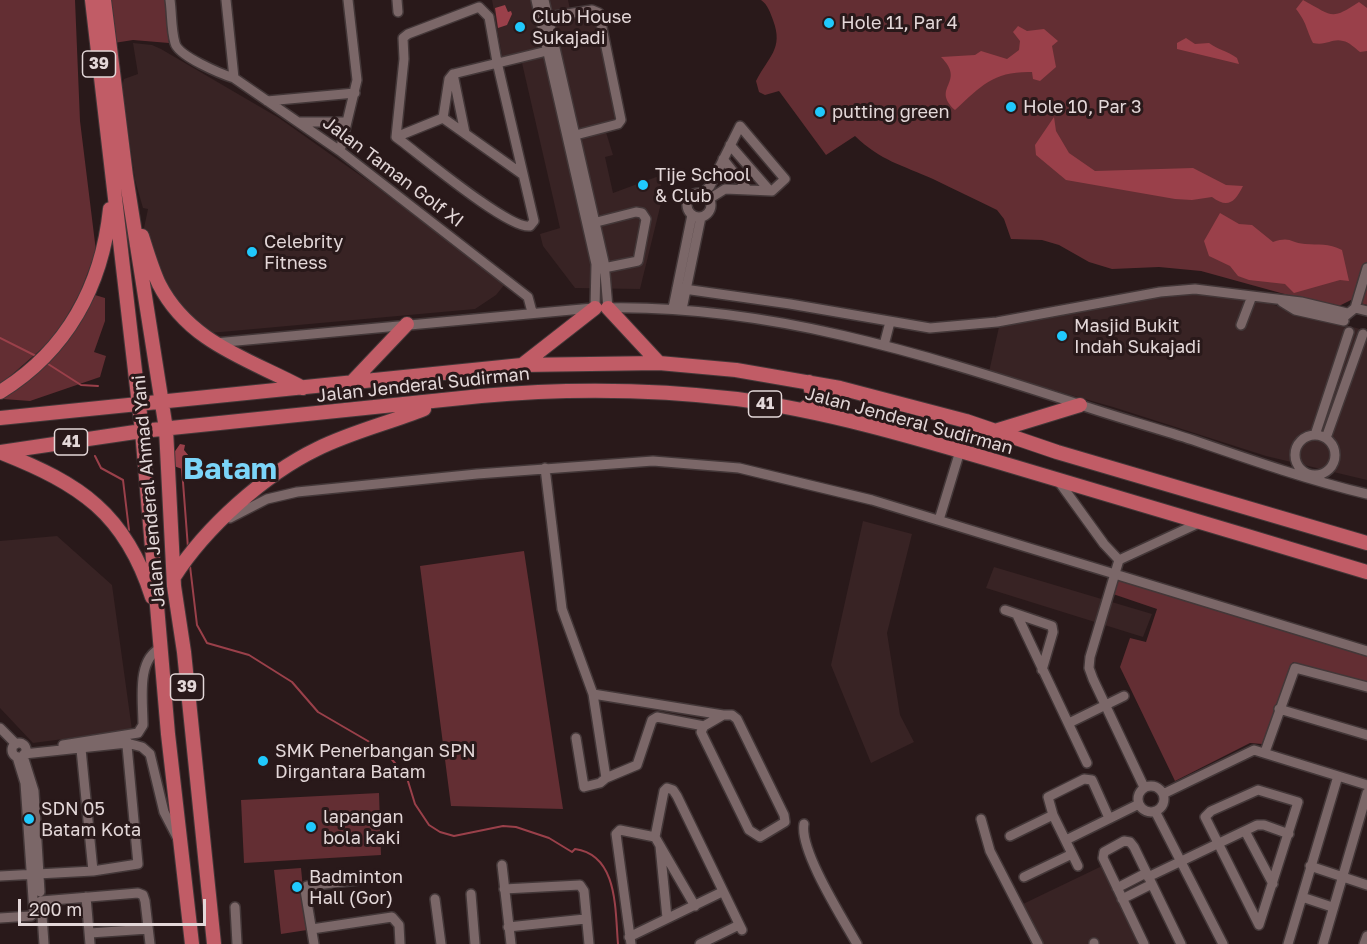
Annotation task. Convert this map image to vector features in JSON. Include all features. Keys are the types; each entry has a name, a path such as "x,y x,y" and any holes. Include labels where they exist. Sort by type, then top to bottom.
{"highway":[{"name":"Jalan Jenderal Ahmad Yani","path":"92,0 113,126"},
{"name":"Jalan Jenderal Ahmad Yani","path":"104,0 137,406 142,431 157,588 160,648 192,944"},
{"name":"Jalan Jenderal Ahmad Yani","path":"119,179 162,402 174,581 201,802 214,944"},
{"path":"119,179 160,285 188,323 213,343 303,388"},
{"path":"0,392 47,356 75,321 93,286 108,232 119,179"},
{"path":"522,365 602,308 659,363"},
{"path":"352,382 407,324"},
{"name":"Jalan Jenderal Sudirman","path":"0,418 137,406 522,365 659,363 736,370 840,388 995,431 1367,543"},
{"path":"802,410 814,401 809,382"},
{"path":"835,416 827,409 825,401 840,388"},
{"name":"Jalan Jenderal Sudirman","path":"0,452 142,431 528,392 621,390 738,400 835,416 1057,479 1367,572"},
{"path":"157,588 174,581 190,555 244,498 292,463 346,437 440,402"},
{"path":"995,431 1080,405"},
{"path":"0,452 40,468 73,485 104,512 133,552 158,615"}],"street":[{"name":"Jalan Taman Golf XI","path":"170,0 177,47 219,74 234,78 340,151 528,297 532,312"},
{"path":"226,0 234,78"},
{"path":"340,151 357,80 348,0"},
{"path":"397,0 398,12"},
{"path":"536,0 544,18 601,269 602,308"},
{"path":"544,0 547,51 572,137"},
{"path":"480,7 489,17 497,62 534,220 533,224 526,227 495,212 396,137 404,59 402,42 405,35 480,7"},
{"path":"544,18 592,10 599,13 621,120 618,124 572,137"},
{"path":"443,118 449,79 453,74 547,51"},
{"path":"453,74 465,133"},
{"path":"267,101 355,93"},
{"path":"396,137 443,118"},
{"path":"443,118 522,174"},
{"path":"299,122 346,122"},
{"path":"697,216 687,206 689,199 695,194 706,196 725,189 771,191 785,179 740,126 706,196 710,210 697,216"},
{"path":"730,145 771,191"},
{"path":"723,159 747,189"},
{"path":"591,224 636,212 642,213 646,219 638,261 601,269"},
{"path":"677,309 697,216"},
{"path":"1316,435 1349,332 1348,314 1367,268"},
{"path":"681,289 790,304 930,328 997,322 1160,292 1195,289 1280,300 1295,310 1348,314 1366,308"},
{"path":"1241,325 1252,296"},
{"path":"213,343 532,312 602,308 677,309 753,317 884,345 950,363 1278,469 1367,494"},
{"path":"884,345 890,322"},
{"path":"1326,438 1365,333 1349,332"},
{"path":"1328,470 1319,474 1306,473 1295,458 1295,451 1301,440 1316,435 1326,438 1331,443 1335,455 1328,470 1329,478 1335,486"},
{"path":"939,520 960,451"},
{"path":"1278,469 1295,458"},
{"path":"214,530 236,513 297,492 545,468 653,461 712,464 833,489 1113,572 1367,651"},
{"path":"545,468 562,609 593,693 606,778"},
{"path":"1057,479 1104,544 1119,560"},
{"path":"1144,787 1106,706 1089,663 1113,572 1119,560 1201,522"},
{"path":"1005,610 1047,622 1052,626 1042,670"},
{"path":"1017,615 1087,763"},
{"path":"68,747 81,749 127,739 138,733 143,725 145,662 152,652 160,648"},
{"path":"1265,752 1296,667 1367,687"},
{"path":"593,693 732,715 737,719 784,815 785,822 781,826 760,837 749,830 701,732 704,726 723,715"},
{"path":"1069,723 1124,696"},
{"path":"1279,709 1367,735"},
{"path":"576,738 584,787 600,783 606,778 637,765 652,720 657,717 704,726"},
{"path":"0,728 20,751 34,790 33,913 31,916 0,918"},
{"path":"0,737 20,751 127,739 142,747 150,754 164,812 182,845"},
{"path":"0,876 93,871 136,866 140,861 127,739"},
{"path":"81,749 93,871"},
{"path":"1163,794 1251,750 1265,752 1367,785"},
{"path":"1288,944 1338,776"},
{"path":"1078,866 1053,815 1048,797 1088,778 1097,786 1109,818"},
{"path":"1144,787 1157,787 1163,794 1163,802 1155,811 1147,811 1138,804 1138,794 1144,787"},
{"path":"695,906 655,837 664,791 670,788 740,927 700,944"},
{"path":"1258,790 1298,802 1262,922 1257,925 1216,844 1205,817 1207,813 1258,790"},
{"path":"1323,944 1367,793"},
{"path":"1066,840 1138,804"},
{"path":"1155,811 1223,944"},
{"path":"1010,836 1053,815"},
{"path":"981,819 990,851 1038,944"},
{"path":"804,824 802,835 827,892 857,944"},
{"path":"1122,899 1149,878 1245,831 1263,825 1289,834"},
{"path":"655,837 620,830 616,834 630,940 667,918 723,892"},
{"path":"1245,831 1273,884"},
{"path":"1144,944 1102,855 1124,841 1132,844 1181,944"},
{"path":"660,846 667,918"},
{"path":"1024,877 1072,854"},
{"path":"502,865 511,944"},
{"path":"1311,866 1367,885"},
{"path":"34,875 40,892"},
{"path":"314,944 305,890 307,886 393,876"},
{"path":"1117,888 1149,878"},
{"path":"504,889 580,885 584,891 589,944"},
{"path":"44,944 41,901 141,894 145,901 150,944"},
{"path":"471,894 475,944"},
{"path":"87,897 90,944"},
{"path":"1302,897 1332,907"},
{"path":"435,899 441,944"},
{"path":"235,907 237,944"},
{"path":"312,929 392,917 399,925 400,944"},
{"path":"508,927 585,919"},
{"path":"90,933 148,928"},
{"path":"1364,944 1367,936"}],"shaded area":[{"path":"0,0 75,0 80,121 96,251 80,293 55,337 0,385"},
{"path":"107,0 165,0 169,43 133,40 114,43"},
{"path":"492,0 568,0 571,14 596,8 623,124 605,129 613,155 605,157 613,193 659,176 663,195 640,289 575,288 543,246 540,234 560,228 522,63 504,66"},
{"path":"761,0 1367,0 1367,305 1351,300 1335,308 1201,271 1159,267 1112,269 1089,262 1059,245 1042,240 1011,239 1004,219 997,210 883,157 855,136 826,155 779,91 765,95 759,92 756,81 776,46 777,38 770,11"},
{"path":"1303,0 1331,14 1342,12 1359,2 1367,8 1367,51 1360,52 1339,40 1322,44 1313,43 1296,9"},
{"path":"505,5 508,12 511,11 512,14 507,25 498,28 495,8"},
{"path":"1018,26 1027,31 1044,29 1058,41 1052,46 1056,67 1040,81 1033,79 1032,72 1019,72 998,77 981,87 955,110 946,96 951,73 941,57 975,55 981,51 1007,59 1019,50 1020,41 1013,32"},
{"path":"1186,38 1195,44 1209,43 1237,58 1239,64 1177,49 1177,43"},
{"path":"133,43 152,45 161,49 279,118 371,183 505,284 496,295 475,309 210,333 197,324 166,287 144,228 148,209 143,208 135,180 122,86 124,79 138,74"},
{"path":"1054,117 1056,131 1069,153 1095,171 1193,168 1226,185 1243,186 1234,200 1222,203 1212,197 1192,200 1175,199 1066,180 1036,155 1035,145"},
{"path":"1220,213 1239,224 1252,225 1273,242 1287,240 1328,245 1342,250 1349,281 1340,280 1294,293 1285,284 1249,280 1238,276 1230,266 1209,256 1204,241"},
{"path":"1197,293 1249,298 1367,331 1367,480 1266,456 1113,407 989,372 999,327 1148,298"},
{"path":"95,295 105,298 105,321 94,352 106,356 100,377 30,401 3,399 33,376 56,353 76,328"},
{"path":"180,444 185,445 184,450 189,456 195,457 195,460 182,469 174,466 175,460 171,457"},
{"path":"863,521 912,534 887,633 900,715 914,742 871,763 831,665"},
{"path":"57,536 112,585 132,730 33,743 0,708 0,541"},
{"path":"524,551 563,809 451,806 420,566"},
{"path":"994,567 1152,614 1143,637 986,588"},
{"path":"1116,580 1367,655 1367,683 1293,662 1262,744 1250,743 1175,781 1120,667 1130,638 1146,642 1157,609 1113,594"},
{"name":"lapangan bola kaki","path":"379,793 381,855 244,863 241,800"},
{"path":"1102,866 1140,944 1043,944 1023,904"},
{"path":"301,868 307,930 281,934 274,870"}],"waterway":[{"path":"0,338 38,357"},
{"path":"45,362 81,385 98,386"},
{"path":"95,456 101,468 123,480 129,530"},
{"path":"182,469 188,548"},
{"path":"190,566 197,625 207,643 249,655 292,682 318,712 385,751 407,778 415,804 429,825 440,832 454,836 503,826 516,827 549,838 572,852 575,849 589,853 599,861 607,872 612,886 618,944"}],"place":[{"name":"Hole 11, Par 4","path":"829,23"},
{"name":"Club House Sukajadi","path":"520,27"},
{"name":"Hole 10, Par 3","path":"1011,107"},
{"name":"putting green","path":"820,112"},
{"name":"Tije School & Club","path":"643,185"},
{"name":"Celebrity Fitness","path":"252,252"},
{"name":"Masjid Bukit Indah Sukajadi","path":"1062,336"},
{"name":"SMK Penerbangan SPN Dirgantara Batam","path":"263,761"},
{"name":"SDN 05 Batam Kota","path":"29,819"},
{"name":"lapangan bola kaki","path":"311,827"},
{"name":"Badminton Hall (Gor)","path":"297,887"}],"district":[{"name":"Batam","path":"230,469"}]}
